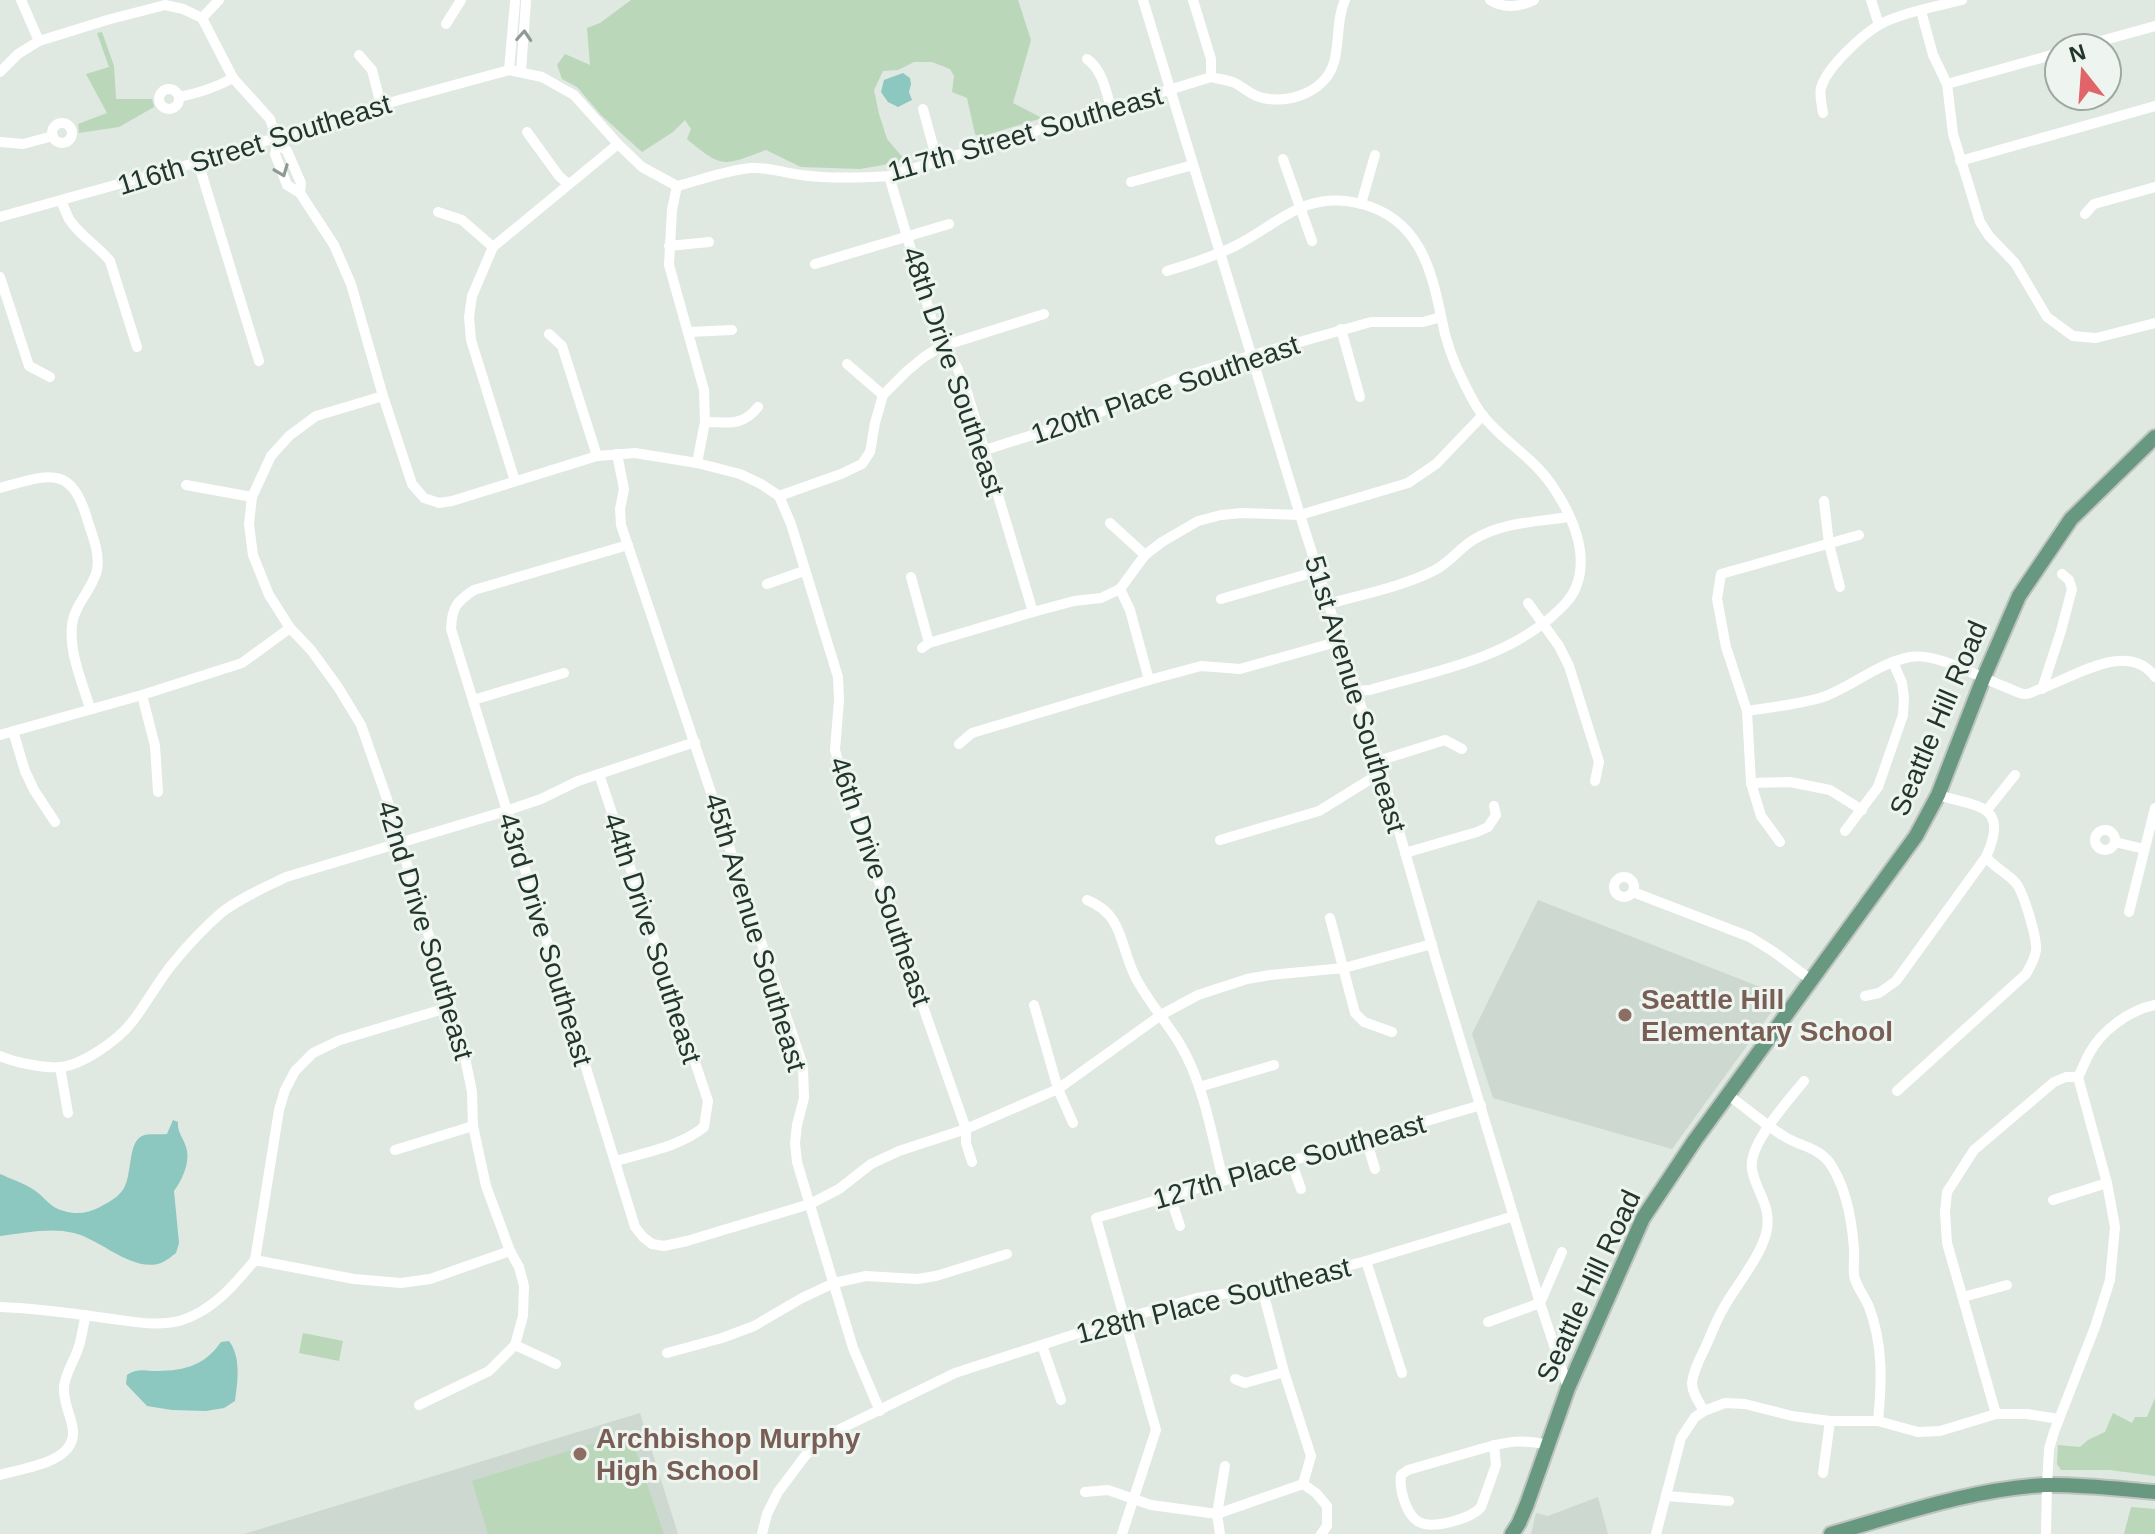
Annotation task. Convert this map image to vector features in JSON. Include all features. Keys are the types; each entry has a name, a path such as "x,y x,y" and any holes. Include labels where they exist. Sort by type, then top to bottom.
{"main road":[{"name":"Seattle Hill Road","path":"1512,1534 1519,1523 1568,1388 1643,1218 1695,1140 1916,836 1938,795 2019,596 2047,552 2071,519 2155,437"},
{"path":"1831,1534 1997,1491 2078,1485 2155,1492"}],"street":[{"path":"21,0 39,41"},
{"path":"202,18 219,0"},
{"path":"446,24 461,0"},
{"name":"51st Avenue Southeast","path":"1143,0 1568,1388"},
{"path":"1193,0 1211,59 1211,77 1234,83 1262,98 1283,100 1315,88 1327,78 1334,64 1340,11 1345,0"},
{"path":"1494,3 1513,6 1534,0"},
{"path":"1871,0 1879,25"},
{"path":"1823,113 1821,87 1829,72 1879,25 1962,0"},
{"path":"521,1 509,70 542,77 574,95 642,167 677,186 672,210 669,265 704,390 705,422 697,463"},
{"path":"521,1 521,71"},
{"path":"0,72 18,54 39,41 165,5 202,18 233,78 270,119 277,140 287,151 301,183 300,193 334,245 351,284 412,484 424,498 439,503 597,456 635,453 740,474 779,496 862,464 870,452 883,395 907,371 940,347 1044,314"},
{"path":"1921,11 1933,55 1947,84 1953,134 1980,222 2015,263 2047,317 2073,336 2096,338 2155,323"},
{"path":"2123,35 2155,26"},
{"path":"359,55 372,70 381,105"},
{"path":"1947,84 2043,57"},
{"path":"1087,59 1093,63 1103,81 1111,108"},
{"name":"116th Street Southeast","path":"0,217 277,140 381,105 509,70"},
{"name":"117th Street Southeast","path":"677,186 749,168 828,178 889,176 1211,77"},
{"path":"179,97 218,87 233,78"},
{"path":"1960,161 2155,106"},
{"path":"923,109 937,160"},
{"path":"527,132 568,184"},
{"path":"0,142 23,144 53,136"},
{"path":"515,481 471,340 469,317 472,296 493,247 618,144"},
{"path":"1361,204 1375,155"},
{"path":"1283,159 1312,241"},
{"path":"198,162 259,361"},
{"path":"1131,182 1193,165"},
{"name":"48th Drive Southeast","path":"889,176 940,347 957,367 967,392 1033,612"},
{"path":"2085,214 2094,204 2155,187"},
{"path":"1167,271 1221,253 1255,236 1300,206 1336,200 1361,204 1393,219 1421,249 1438,295 1452,354 1464,383 1483,415 1542,471 1569,517 1580,546 1580,571 1576,588 1562,608 1509,646 1480,658 1370,690 1356,691"},
{"path":"61,201 78,231 110,261 137,347"},
{"path":"438,212 462,220 493,247"},
{"path":"815,264 949,224"},
{"path":"669,246 709,242"},
{"path":"0,277 29,366 50,377"},
{"name":"120th Place Southeast","path":"985,450 1089,417 1179,378 1341,329 1371,322 1423,322 1441,317"},
{"path":"1341,329 1360,397"},
{"path":"689,332 732,330"},
{"path":"549,334 562,346 597,456"},
{"path":"847,364 883,395"},
{"path":"186,485 252,497 271,456 289,436 316,416 383,396"},
{"path":"705,422 738,423 750,417 758,407"},
{"path":"911,577 926,646 1033,612 1074,601 1101,598 1120,589 1145,555 1198,521 1242,513 1300,515 1408,483 1436,464 1483,415"},
{"name":"45th Avenue Southeast","path":"617,454 624,489 621,525 803,1066 804,1098 795,1143 797,1162 853,1348 880,1411"},
{"path":"0,488 37,477 56,478 73,485 83,504 97,554 97,572 72,621 71,642 90,708"},
{"name":"46th Drive Southeast","path":"779,496 791,524 838,677 835,750 842,776 966,1129 966,1143 972,1162"},
{"name":"42nd Drive Southeast","path":"252,497 249,524 253,555 269,595 290,628 311,650 338,687 361,725 401,841 465,1057 472,1092 473,1126 486,1186 524,1286 523,1316 515,1345"},
{"path":"1824,501 1829,544 1840,587"},
{"path":"1328,604 1416,579 1438,569 1472,541 1492,530 1569,517"},
{"path":"1110,523 1145,555"},
{"path":"1780,842 1761,816 1751,783 1747,711 1726,647 1717,599 1721,574 1859,535"},
{"name":"43rd Drive Southeast","path":"628,545 474,590 458,601 451,614 451,629 635,1227 652,1244 664,1246 810,1204"},
{"path":"767,584 804,571"},
{"path":"1221,599 1318,571"},
{"path":"2042,689 2072,589 2069,580 2062,574"},
{"path":"1120,589 1130,610 1149,680"},
{"path":"1528,603 1559,646 1569,666 1599,762 1595,781"},
{"path":"0,735 242,663 290,628"},
{"path":"959,744 972,733 1149,680 1201,666 1240,669 1340,641"},
{"path":"1747,711 1824,697 1893,662 1913,656 1940,659 2026,694 2108,662 2124,660 2140,664 2155,677"},
{"path":"1845,831 1878,787 1903,715 1902,683 1893,662"},
{"path":"473,700 564,673"},
{"path":"142,695 155,746 158,792"},
{"path":"13,731 25,771 55,822"},
{"path":"1220,840 1319,811 1380,766 1445,740 1462,749"},
{"path":"0,1056 12,1061 60,1067 86,1058 109,1044 131,1024 174,961 222,913 286,877 506,811 599,774 695,742"},
{"name":"44th Drive Southeast","path":"599,774 708,1101 704,1127 694,1135 681,1142 616,1161"},
{"path":"1987,810 2015,775"},
{"path":"1751,783 1790,782 1830,790 1862,810"},
{"path":"1865,996 1879,993 1896,981 1986,857 1995,837 1993,819 1987,810 1938,795"},
{"path":"1405,853 1488,827 1496,815 1494,806"},
{"path":"2129,912 2155,808"},
{"path":"2115,842 2144,849"},
{"path":"1897,1091 2026,974 2034,959 2037,946 2023,898 2015,882 1986,857"},
{"path":"1633,892 1750,937 1811,980"},
{"path":"1087,900 1104,908 1119,929 1134,975 1183,1048 1199,1087 1223,1180"},
{"path":"1330,918 1355,1013 1364,1022 1392,1032"},
{"path":"810,1204 839,1189 871,1164 896,1152 966,1129 1058,1089 1161,1015 1198,995 1247,979 1344,968 1432,944"},
{"path":"1034,1005 1058,1089 1073,1123"},
{"path":"2046,1534 2049,1449 2110,1280 2115,1227 2107,1183 2078,1077 2090,1051 2110,1028 2127,1016 2155,1005"},
{"path":"0,1307 153,1324 179,1321 222,1298 255,1260 279,1110 295,1071 313,1053 340,1040 450,1007"},
{"path":"1199,1087 1274,1065"},
{"path":"60,1067 68,1113"},
{"path":"1996,1414 1947,1243 1947,1192 1974,1150 2054,1082 2066,1077 2078,1077"},
{"path":"1704,1411 1692,1383 1698,1362 1722,1309 1766,1234 1765,1201 1751,1168 1755,1152 1768,1125 1804,1081"},
{"path":"1728,1095 1789,1139 1810,1147 1827,1160 1842,1190 1855,1253 1854,1278 1868,1304 1881,1354 1882,1386 1878,1421"},
{"name":"127th Place Southeast","path":"1125,1318 1096,1218 1481,1105"},
{"path":"395,1150 473,1126"},
{"path":"1366,1139 1375,1169"},
{"path":"1291,1161 1301,1189"},
{"path":"2053,1200 2107,1183"},
{"path":"1170,1196 1180,1226"},
{"name":"128th Place Southeast","path":"762,1534 767,1514 778,1492 805,1456 830,1434 955,1373 1125,1318 1197,1298 1262,1288 1366,1261 1514,1216"},
{"path":"255,1260 354,1279 401,1283 430,1279 510,1251"},
{"path":"1488,1322 1540,1303 1562,1252"},
{"path":"667,1353 754,1326 834,1283 866,1276 917,1279 1007,1254"},
{"path":"1366,1261 1402,1373"},
{"path":"1963,1297 2007,1285"},
{"path":"1262,1288 1311,1456 1303,1484"},
{"path":"0,1475 58,1458 72,1441 64,1383 79,1347 86,1315"},
{"path":"1122,1534 1156,1430 1125,1318"},
{"path":"419,1405 489,1371 515,1345 556,1364"},
{"path":"1042,1345 1061,1400"},
{"path":"1235,1379 1245,1383 1284,1372"},
{"path":"1656,1534 1681,1438 1695,1417 1725,1403 1830,1421 1878,1421 1918,1432 1940,1431 1996,1414 2027,1414 2059,1419"},
{"path":"1823,1473 1830,1421"},
{"path":"1494,1445 1496,1465 1481,1507 1472,1516 1426,1524 1414,1518 1401,1495 1401,1475 1408,1470 1494,1445 1514,1440 1548,1445"},
{"path":"1220,1534 1217,1514 1225,1466"},
{"path":"1085,1492 1108,1490 1151,1505 1217,1514 1303,1484"},
{"path":"1303,1484 1327,1506 1327,1526 1321,1534"},
{"path":"1666,1496 1729,1501"}],"shaded area":[{"name":"Seattle Hill Elementary School","path":"1538,900 1783,996 1672,1149 1493,1098 1472,1034"},
{"name":"Archbishop Murphy High School","path":"640,1413 678,1534 244,1534"},
{"path":"1598,1497 1608,1534 1531,1534 1536,1513 1548,1516"}],"green space":[{"path":"631,0 1018,0 1031,40 1013,103 1042,118 980,137 975,134 967,98 952,92 954,76 950,69 932,62 914,62 898,70 883,71 874,90 887,139 904,159 900,162 860,169 801,167 766,150 724,162 708,156 687,139 691,129 685,120 673,132 642,152 601,115 577,87 562,79 557,65 565,54 590,65 587,28 600,23"},
{"path":"102,32 114,66 116,99 152,99 154,107 119,127 79,133 78,124 107,113 86,74 109,67 97,33"},
{"path":"303,1333 343,1341 339,1361 299,1353"},
{"path":"2155,1398 2155,1476 2110,1470 2061,1470 2057,1464 2058,1445 2080,1447 2105,1432 2113,1413 2132,1423 2135,1417 2147,1417"},
{"path":"624,1434 631,1437 664,1534 488,1534 472,1481"},
{"path":"2131,1507 2155,1509 2155,1534 2124,1534"}],"water":[{"path":"903,73 910,78 912,100 898,107 888,102 881,92 884,80"},
{"path":"173,1120 178,1122 186,1147 187,1164 174,1191 179,1243 176,1253 167,1260 150,1265 139,1263 84,1236 65,1231 0,1236 0,1174 30,1188 59,1210 73,1213 91,1211 114,1199 124,1188 138,1139 145,1135 167,1134"},
{"path":"229,1341 237,1361 237,1385 235,1401 224,1408 206,1411 147,1406 126,1384 127,1375 133,1372 172,1370 199,1363 221,1342"}],"place":[{"name":"Seattle Hill Elementary School","path":"1625,1015"},
{"name":"Archbishop Murphy High School","path":"580,1454"}]}
